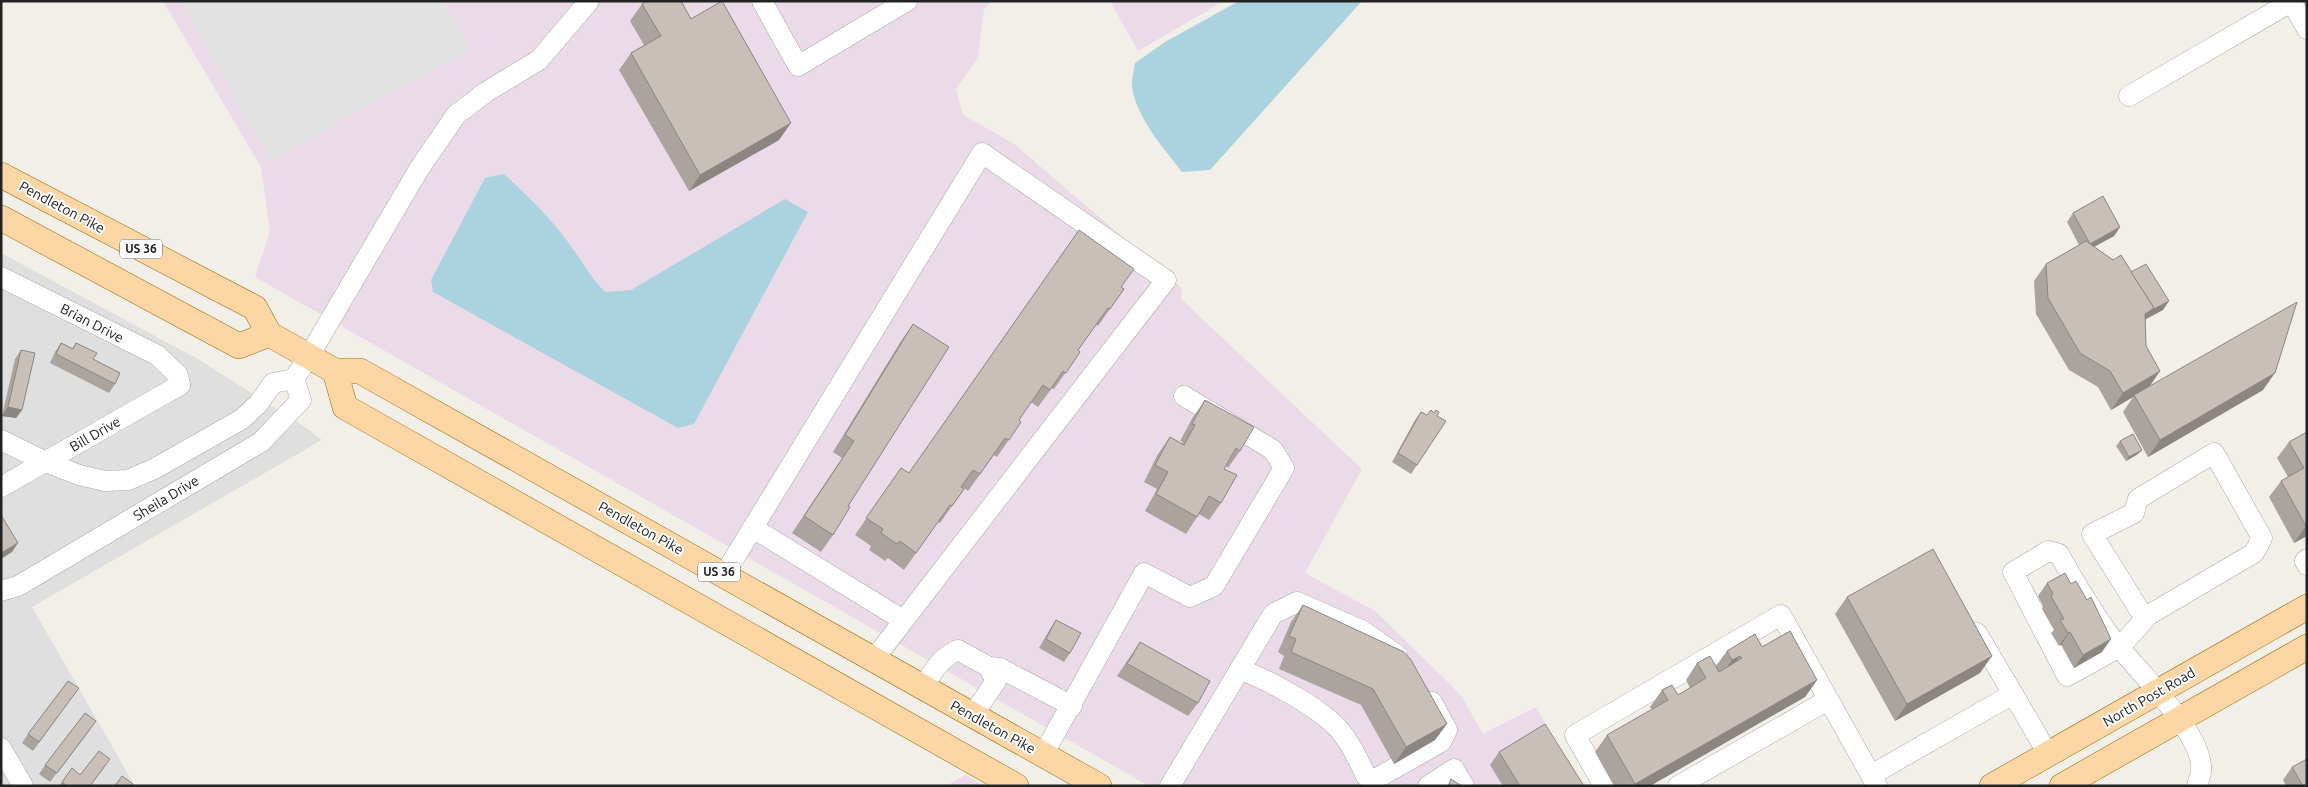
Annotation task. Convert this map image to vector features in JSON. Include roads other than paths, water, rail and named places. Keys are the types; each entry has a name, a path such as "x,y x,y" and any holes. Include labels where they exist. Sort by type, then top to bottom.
{"main road":[{"name":"Pendleton Pike","path":"1,174 255,308 269,334"},
{"path":"1,218 239,346 269,334 310,356 335,371 345,407 1016,786"},
{"name":"Pendleton Pike","path":"335,371 360,371 1099,786"},
{"name":"North Post Road","path":"1992,786 2307,607"},
{"path":"2062,786 2307,647"}],"street":[{"path":"1,440 46,462 79,475 105,481 128,480 154,469 242,418 258,404 273,383 294,379 310,356 419,169 456,115 486,92 539,60 590,1"},
{"path":"762,1 798,66 907,1"},
{"path":"2129,96 2291,2 2307,29"},
{"path":"724,574 982,152 1166,280 874,658"},
{"name":"Brian Drive","path":"1,277 157,355 178,375"},
{"name":"Bill Drive","path":"1,488 180,385 178,375"},
{"name":"Sheila Drive","path":"1,591 18,586 260,442 300,400 294,379"},
{"path":"1043,755 1072,706 1144,573 1190,597 1214,586 1284,468 1274,450 1184,396"},
{"path":"2145,619 2092,534 2134,513 2138,499 2214,453 2262,538 2254,553 2145,619 2120,647 2067,676 2013,572 2048,551 2059,554 2108,634 2120,647 2159,691 2180,719 2197,751 2202,770 2197,786"},
{"path":"753,528 902,620"},
{"path":"2307,560 2305,561 2307,565"},
{"path":"1170,786 1240,669 1273,614 1297,602 1363,631 1388,647 1415,675 1444,720 1447,730 1441,742 1377,778 1366,776 1355,752 1336,726 1268,680 1240,669"},
{"path":"1604,786 1576,735 1781,615 1874,780 2013,694"},
{"path":"1968,616 2048,754"},
{"path":"923,688 934,668 945,656 958,650 989,667 1000,668 1072,706"},
{"path":"972,716 996,681 989,667"},
{"path":"1678,786 1828,700"},
{"path":"1,748 23,786"},
{"path":"1428,786 1454,769 1464,786"}],"water":[{"path":"1239,1 1362,1 1210,170 1182,172 1159,143 1139,110 1132,87 1135,63 1165,42"},
{"path":"504,174 554,224 605,292 631,290 785,199 808,212 694,424 678,428 433,292 431,280 485,178"}]}
